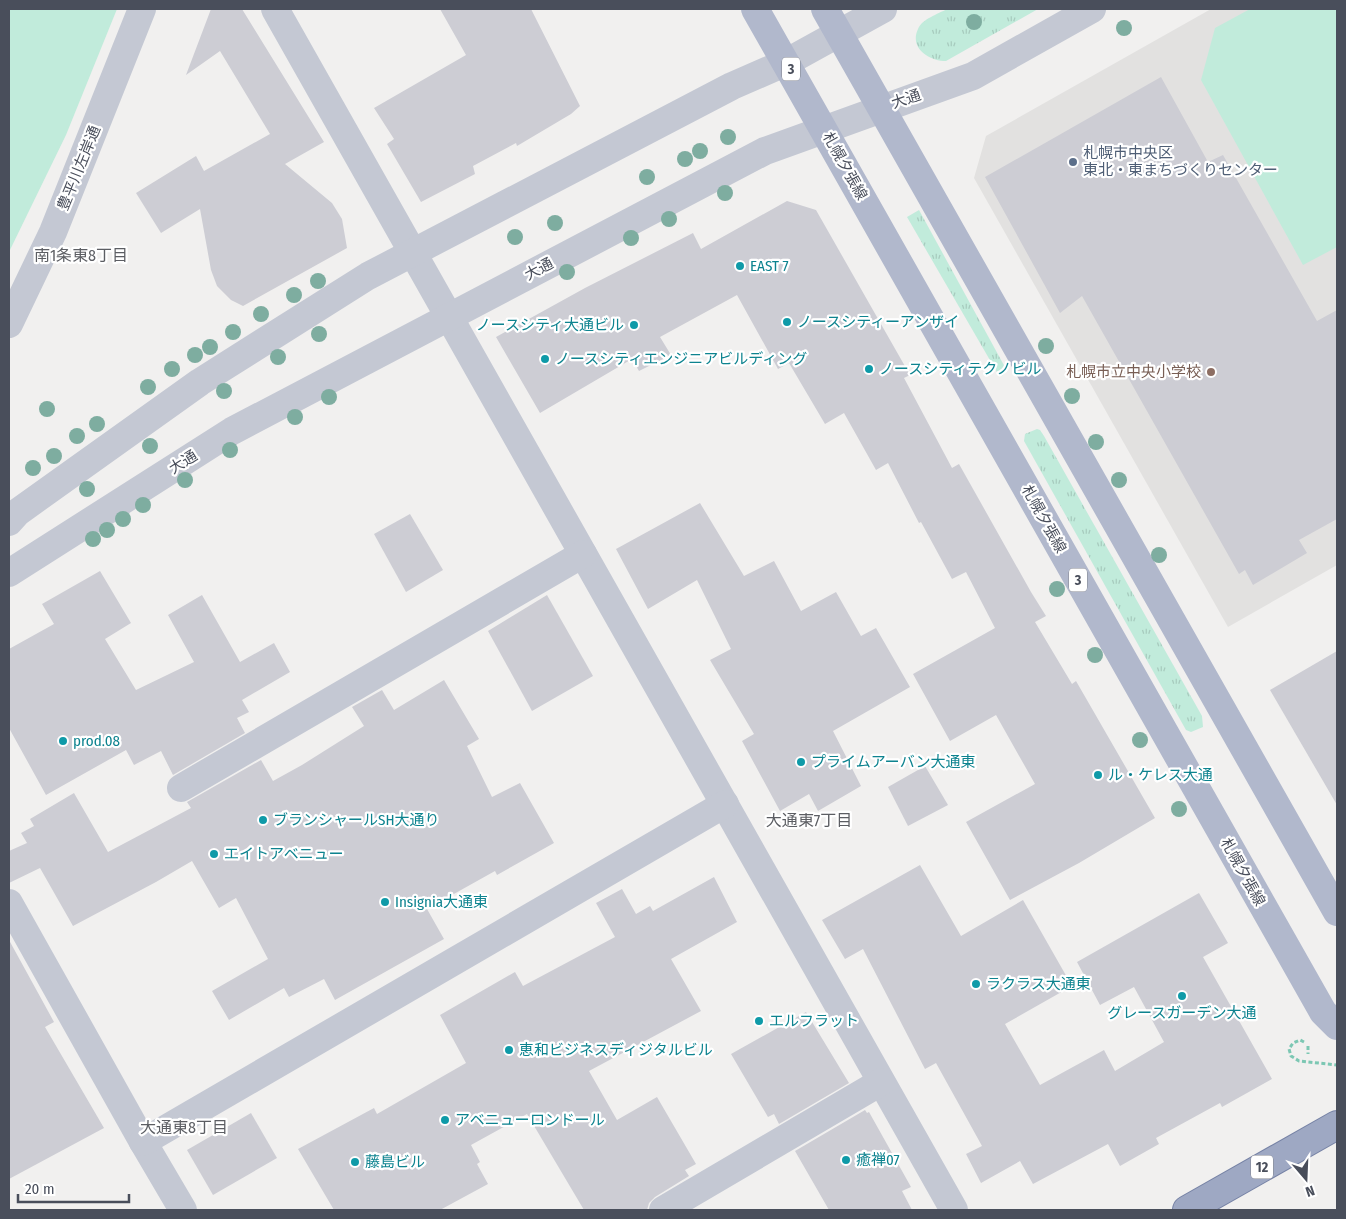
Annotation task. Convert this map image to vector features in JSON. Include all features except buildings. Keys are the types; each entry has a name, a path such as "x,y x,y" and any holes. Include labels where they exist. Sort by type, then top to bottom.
{"highway":[{"name":"12","path":"1186,1210 1337,1124"}],"main road":[{"name":"札幌夕張線","path":"755,9 825,129 1323,1012 1337,1026"},
{"path":"824,9 882,108 1337,912"}],"street":[{"name":"豊平川左岸通","path":"9,324 53,232 142,9"},
{"path":"275,9 954,1210"},
{"path":"9,522 18,512 200,382 368,276 732,86 787,62 883,9"},
{"name":"大通","path":"9,573 232,431 448,316 765,151 973,76 1092,9"},
{"path":"181,788 583,554"},
{"path":"142,1142 725,804"},
{"path":"9,903 142,1142 183,1210"},
{"path":"662,1210 882,1082"}],"path":[{"path":"1308,1054 1309,1048 1306,1043 1300,1040 1293,1043 1289,1049 1290,1056 1299,1061 1337,1065"}],"shaded area":[{"name":"札幌市立中央小学校","path":"1211,9 1337,9 1337,565 1228,627 974,178 986,136"}],"green space":[{"path":"9,9 117,9 66,135 9,252"},
{"path":"947,9 1038,9 946,61 933,59 922,52 916,42 916,36 923,22"},
{"path":"1250,9 1337,9 1337,247 1303,265 1201,80 1215,28"},
{"path":"919,210 1006,369 1002,376 998,374 907,217"},
{"path":"1037,429 1044,436 1202,716 1203,727 1191,732 1186,730 1024,441 1025,434"}],"place":[{"name":"札幌市中央区 東北・東まちづくりセンター","path":"1073,162"},
{"name":"EAST 7","path":"740,266"},
{"name":"ノースシティーアンザイ","path":"787,322"},
{"name":"ノースシティ大通ビル","path":"634,325"},
{"name":"ノースシティエンジニアビルディング","path":"545,359"},
{"name":"ノースシティテクノビル","path":"869,369"},
{"name":"札幌市立中央小学校","path":"1211,372"},
{"name":"prod.08","path":"63,741"},
{"name":"プライムアーバン大通東","path":"801,762"},
{"name":"ル・ケレス大通","path":"1098,775"},
{"name":"ブランシャールSH大通り","path":"263,820"},
{"name":"エイトアベニュー","path":"214,854"},
{"name":"Insignia大通東","path":"385,902"},
{"name":"ラクラス大通東","path":"976,984"},
{"name":"グレースガーデン大通","path":"1182,996"},
{"name":"エルフラット","path":"759,1021"},
{"name":"恵和ビジネスディジタルビル","path":"509,1050"},
{"name":"アベニューロンドール","path":"445,1120"},
{"name":"癒禅07","path":"846,1160"},
{"name":"藤島ビル","path":"355,1162"}],"district":[{"name":"南1条東8丁目","path":"81,255"},
{"name":"大通東7丁目","path":"809,820"},
{"name":"大通東8丁目","path":"184,1127"}]}
